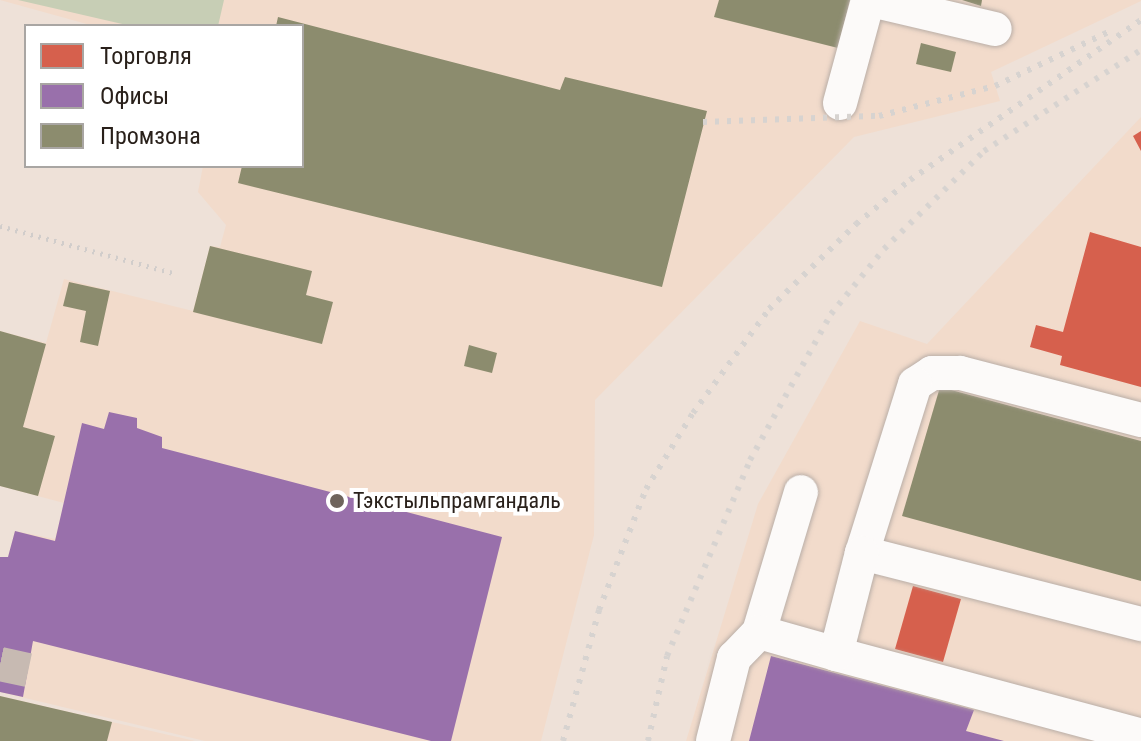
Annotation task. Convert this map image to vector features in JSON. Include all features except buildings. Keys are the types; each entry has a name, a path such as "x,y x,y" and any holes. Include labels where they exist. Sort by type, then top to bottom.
{"lane":[{"path":"840,103 870,0 995,29"},
{"path":"836,654 862,553 915,384 932,373 960,373 1141,420"},
{"path":"713,741 734,658 759,632 801,492"},
{"path":"862,553 1141,624"},
{"path":"759,632 1141,736"}],"path":[{"path":"0,226 173,273"}],"shaded area":[{"path":"0,0 1141,0 991,72 1000,101 854,137 595,400 594,535 541,741 205,741 0,692 0,557 8,557 15,531 55,539 64,503 0,486 0,331 46,343 64,279 193,311 210,246 220,247 226,225 198,192 203,168 304,168 304,24 87,24"},
{"path":"1141,117 1141,741 686,741 758,504 860,321 927,344"},
{"path":"0,696 112,722 195,741 0,741"}],"green space":[{"path":"18,0 224,0 218,24 122,24"}],"tunnel":[{"path":"0,664 28,670"}],"railway":[{"path":"563,741 599,610 646,489 693,413 769,309 856,224 910,180 1141,20"},
{"path":"703,122 879,116 995,86 1108,32"},
{"path":"648,741 667,656 750,460 831,314 884,249 984,151 1141,50"}],"place":[{"name":"Тэкстыльпрамгандаль","path":"337,501"}]}
